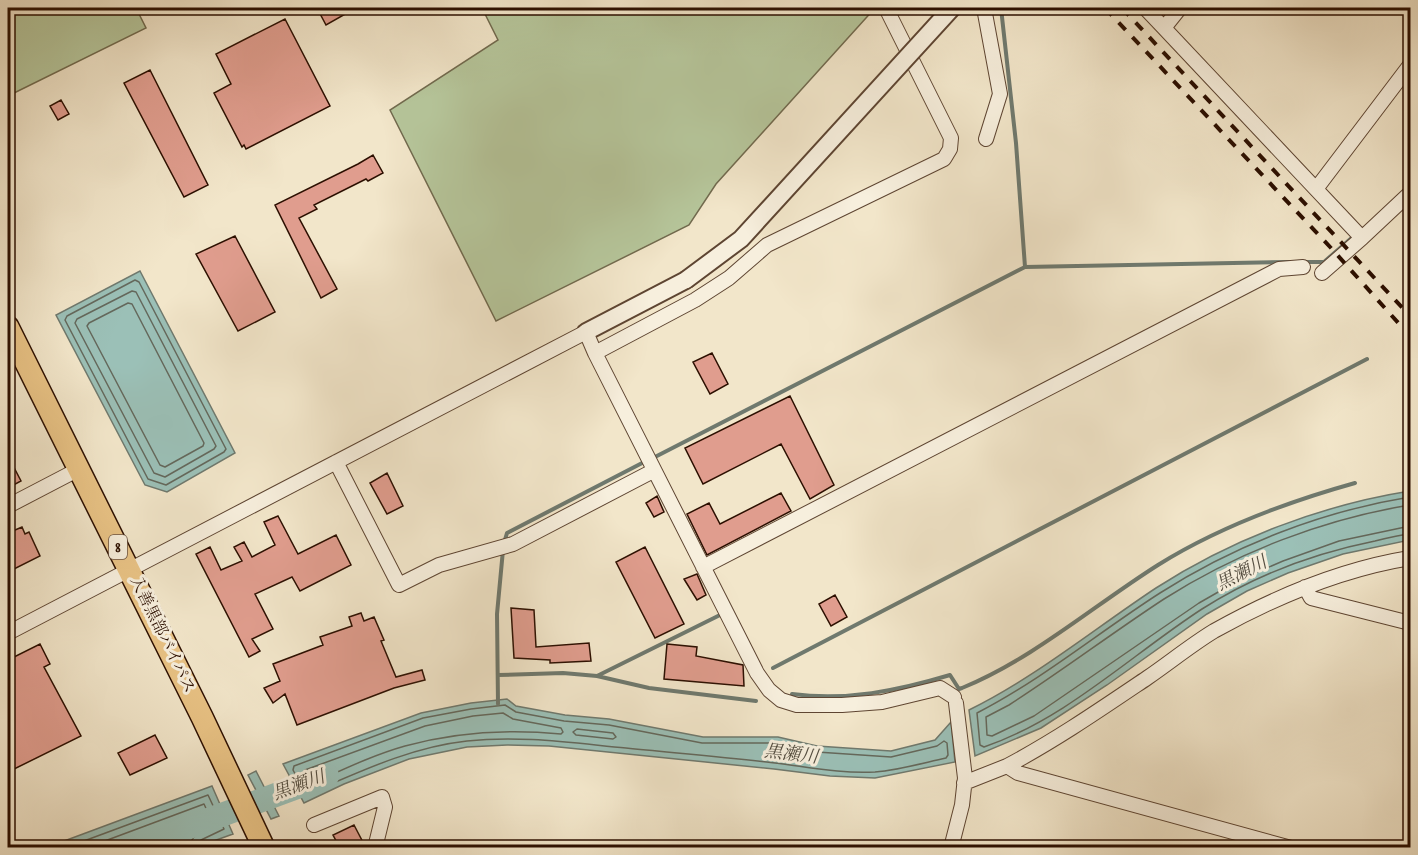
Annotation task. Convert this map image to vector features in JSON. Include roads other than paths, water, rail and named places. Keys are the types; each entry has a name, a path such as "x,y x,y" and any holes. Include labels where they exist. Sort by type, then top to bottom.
{"highway":[{"name":"入善黒部バイパス","path":"8,327 129,569 261,842"}],"street":[{"path":"595,353 695,300 729,278 767,245 944,159 950,149 951,138 886,8"},
{"path":"8,633 686,280 741,239 952,8"},
{"path":"984,8 1000,94 986,139"},
{"path":"1145,8 1362,238"},
{"path":"1164,28 1180,8"},
{"path":"1316,189 1410,65"},
{"path":"1322,273 1410,193"},
{"path":"703,567 1279,269 1304,267"},
{"path":"586,332 653,471 769,690 781,700 797,705 882,702 940,688 955,700 964,780 962,805 951,848"},
{"path":"336,462 399,585 439,565 513,544 653,471"},
{"path":"8,506 79,469"},
{"path":"964,780 1007,766 1049,744 1213,632 1305,587 1388,561 1410,558"},
{"path":"1305,587 1311,598 1410,623"},
{"path":"1007,766 1018,773 1291,848"},
{"path":"314,825 382,797 385,807 375,848"}],"water":[{"path":"140,271 235,453 167,492 145,485 56,315"},
{"path":"1410,491 1410,540 1343,554 1288,573 1247,591 1207,614 1107,685 1041,728 975,756 969,710 1018,683 1185,570 1278,526 1344,505"},
{"path":"507,699 516,706 565,715 609,719 703,737 778,737 817,746 891,751 935,740 951,722 955,762 875,778 830,776 549,746 467,747 409,759 344,784 304,803 283,764 421,713 471,703"},
{"path":"256,771 279,816 271,819 248,775"},
{"path":"212,786 233,834 197,847 48,847"}],"waterway":[{"path":"1001,8 1016,143 1025,267"},
{"path":"1303,262 1324,262 1355,235"},
{"path":"653,458 1025,267 1289,262"},
{"path":"773,668 1367,359"},
{"path":"504,543 507,533 646,461"},
{"path":"792,694 832,696 872,693 911,686 950,675 959,689 962,688 1038,647 1181,551 1229,527 1279,507 1355,483"},
{"path":"498,704 497,614 503,550"},
{"path":"498,675 563,673 597,676 720,615"},
{"path":"597,676 649,688 756,701"},
{"name":"黒瀬川","path":"132,848 327,776"}],"railway":[{"path":"1105,8 1331,248 1410,336"},
{"path":"1122,8 1410,316"}]}
